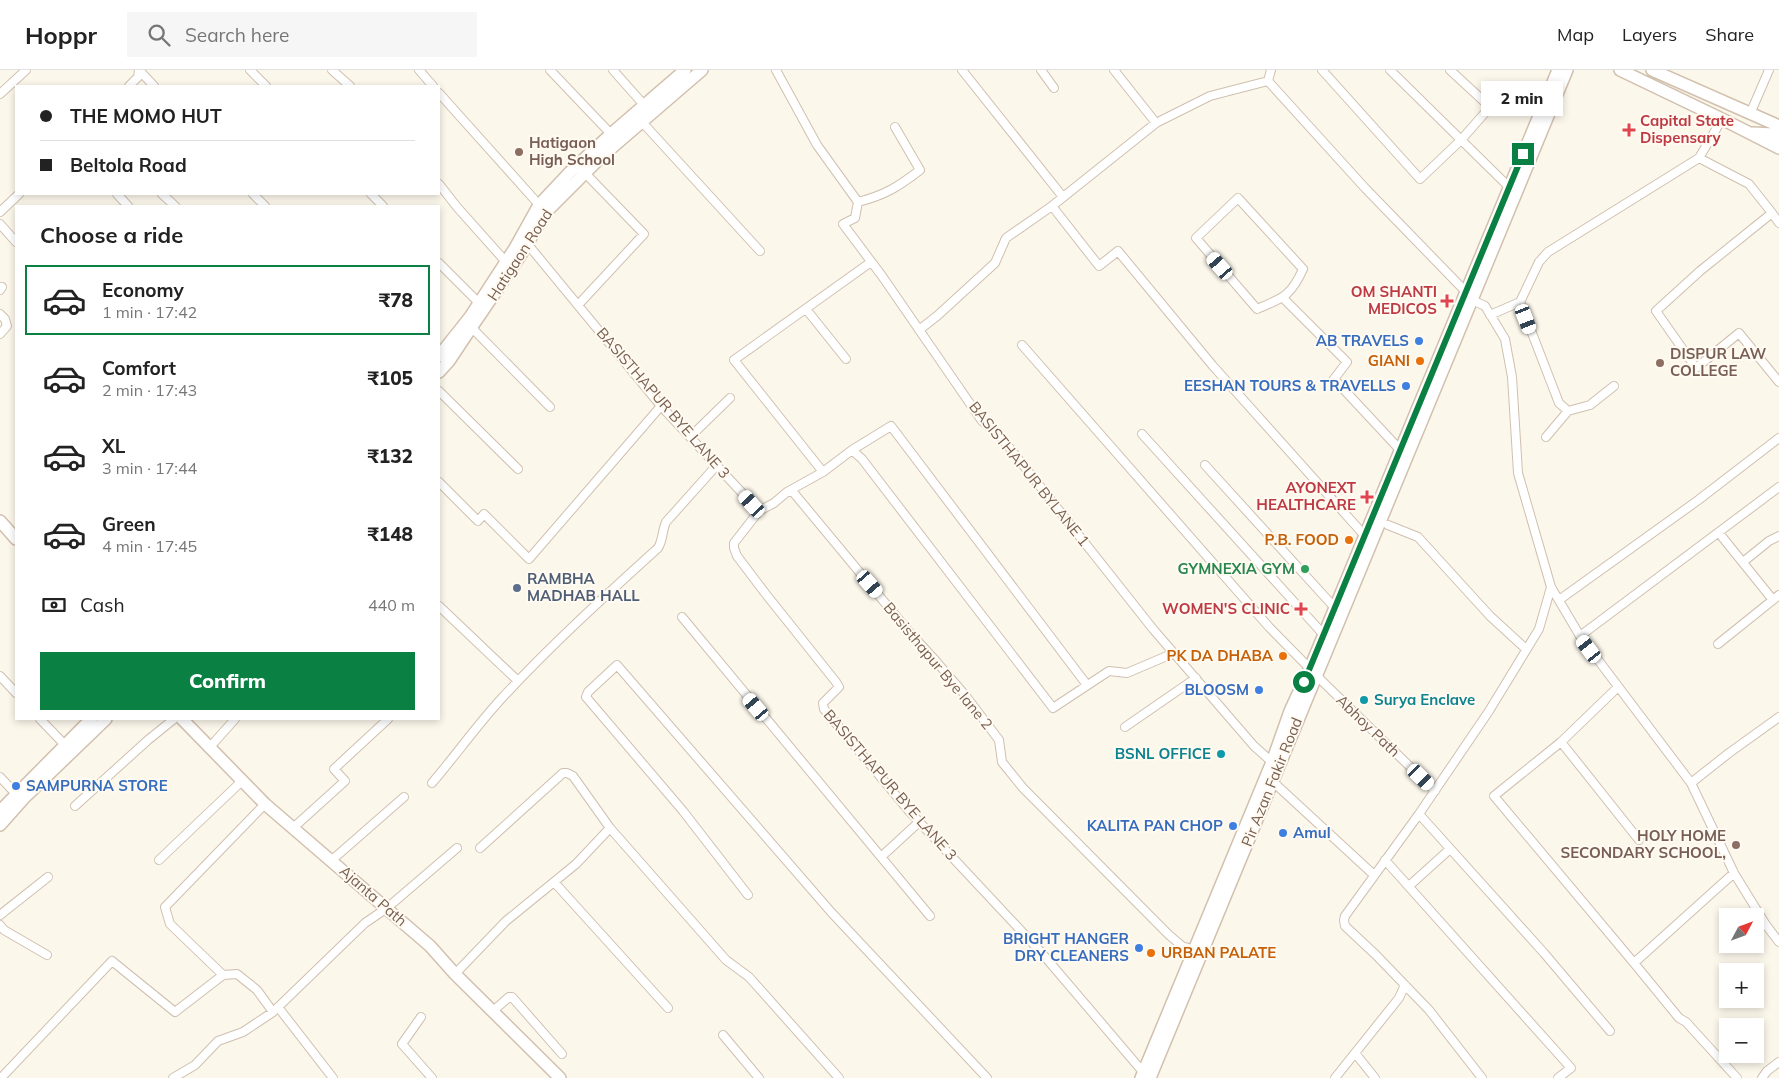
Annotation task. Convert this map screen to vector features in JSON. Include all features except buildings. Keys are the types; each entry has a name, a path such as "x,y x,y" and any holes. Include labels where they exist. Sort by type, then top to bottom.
{"main road":[{"path":"440,355 468,325 479,302 506,262 525,240 543,209 570,172 685,70"},
{"name":"Hatigaon Road","path":"543,209 702,70"},
{"path":"1469,296 1509,187 1558,70"},
{"name":"Pir Azan Fakir Road","path":"1145,1076 1194,950 1269,778 1317,675 1404,454 1469,296 1567,70"},
{"path":"1620,70 1779,148"},
{"path":"1652,70 1750,114 1777,132"},
{"path":"1749,133 1777,132"},
{"name":"Hatigaon Road","path":"440,371 449,361 468,325 525,240"},
{"name":"Pir Azan Fakir Road","path":"1145,1076 1269,778 1272,762 1290,711 1317,675 1324,635 1365,536 1404,454"},
{"path":"0,521 15,538"},
{"path":"0,811 90,720"},
{"path":"0,825 24,798 105,720"},
{"name":"Ajanta Path","path":"183,720 265,804 430,946 560,1078"}],"street":[{"path":"0,94 26,70"},
{"path":"130,85 138,77 139,70"},
{"path":"139,70 153,85"},
{"path":"250,70 265,85"},
{"path":"332,70 349,85"},
{"path":"419,70 432,85"},
{"path":"550,70 611,134"},
{"path":"613,70 644,105"},
{"path":"776,70 817,145 858,202 881,196 920,170 895,127"},
{"path":"962,70 1063,197"},
{"path":"1041,70 1054,88"},
{"path":"1114,70 1156,123"},
{"path":"1268,81 1271,70"},
{"path":"1322,70 1420,179 1462,140 1490,106 1450,70"},
{"path":"1390,70 1509,187"},
{"path":"1750,114 1769,70"},
{"path":"919,330 995,263 1006,238 1052,206 1156,123 1210,96 1268,81"},
{"path":"1268,81 1365,188 1469,296 1485,306 1505,339 1512,377 1518,473 1551,587 1580,636 1690,783 1734,873 1766,925 1779,942"},
{"path":"440,94 543,209"},
{"path":"1490,315 1520,302 1539,262 1548,252 1699,158 1722,119"},
{"path":"642,122 760,251"},
{"path":"1699,158 1749,184 1779,223"},
{"path":"578,305 644,234 584,173"},
{"path":"440,185 506,262"},
{"path":"0,212 18,195"},
{"path":"118,195 127,205"},
{"path":"163,195 174,205"},
{"path":"254,195 263,205"},
{"path":"372,195 382,205"},
{"path":"1238,198 1303,269 1296,284 1283,298 1257,309 1196,238 1238,198"},
{"name":"BASISTHAPUR BYLANE 1","path":"858,202 855,218 843,224 982,421 1001,437 1174,652 1254,746 1272,762"},
{"path":"1052,206 1099,266 1118,251 1213,366 1365,536"},
{"path":"1772,214 1700,271 1656,311 1696,368 1739,333 1779,382"},
{"path":"0,224 15,241"},
{"name":"BASISTHAPUR BYE LANE 3","path":"525,240 661,406 758,511 734,543 734,548 778,610 839,687 822,702 824,709 919,822 1040,951 1145,1076"},
{"path":"823,472 734,360 871,262"},
{"path":"440,264 479,302"},
{"path":"1283,298 1347,362 1334,378 1404,454"},
{"path":"1520,302 1559,403 1568,411"},
{"path":"806,308 846,359"},
{"path":"0,314 5,319 7,326 0,334"},
{"path":"468,325 550,406"},
{"name":"Abhoy Path","path":"1022,345 1262,619 1435,790"},
{"path":"1546,437 1568,411 1590,405 1614,386"},
{"path":"440,393 518,469"},
{"path":"690,437 730,398"},
{"path":"440,483 478,521 484,514 529,559 661,406"},
{"path":"758,511 823,472 852,450 891,426 1087,685"},
{"path":"1142,434 1324,635"},
{"path":"1559,600 1697,501 1779,438"},
{"path":"852,450 862,459 1053,708 1109,671 1126,674 1174,652"},
{"path":"1205,464 1335,608"},
{"path":"432,783 500,700 518,681 618,583 658,548 662,541 663,528 666,522 716,465"},
{"path":"1580,636 1779,487"},
{"name":"Basisthapur Bye lane 2","path":"787,492 793,492 910,634 964,695 999,740 1002,762 1023,788 1169,934 1182,946 1194,950"},
{"path":"1388,525 1418,538 1490,616 1526,649"},
{"path":"1718,644 1776,598 1719,533"},
{"path":"1743,562 1769,541 1779,536"},
{"path":"1482,1078 1429,1010 1345,926 1345,916 1419,814 1488,711 1539,628 1551,587"},
{"path":"440,607 518,681"},
{"path":"682,617 930,916"},
{"path":"748,895 683,811 586,697 588,692 618,665 831,912 987,1078"},
{"path":"0,676 15,692"},
{"path":"1125,727 1196,678"},
{"path":"1618,686 1561,742 1494,796 1679,1018 1686,1022 1737,1078"},
{"path":"1690,783 1779,717"},
{"path":"41,720 65,745"},
{"path":"75,806 173,720"},
{"path":"210,747 234,720"},
{"path":"293,828 345,781 334,769 387,720"},
{"path":"1561,742 1639,840"},
{"path":"480,848 563,773 573,776 610,828 726,960 749,977 839,1078"},
{"path":"0,777 16,794"},
{"path":"1269,778 1374,875"},
{"path":"159,860 242,780"},
{"path":"332,860 404,796"},
{"path":"223,975 170,924 166,907 265,804"},
{"path":"1419,814 1544,953 1610,1032"},
{"path":"881,857 919,822"},
{"path":"456,974 506,921 576,864 610,828"},
{"path":"173,1078 195,1065 218,1041 243,1032 276,1010 366,923 457,848"},
{"path":"1409,886 1450,848"},
{"path":"1385,860 1571,1068 1558,1078"},
{"path":"1634,963 1734,873"},
{"path":"0,915 48,877"},
{"path":"554,882 668,1008"},
{"path":"0,925 4,930 47,955"},
{"path":"2,1077 112,961 175,1012 223,975 236,974 257,990 276,1010 333,1078"},
{"path":"1335,1078 1399,998 1405,985"},
{"path":"493,1011 509,997 512,997 562,1054"},
{"path":"421,1017 402,1044 432,1078"},
{"path":"723,1035 759,1078"},
{"path":"1355,1053 1375,1078"},
{"path":"1762,1078 1767,1071 1779,1062"}],"place":[{"name":"Capital State Dispensary","path":"1629,130"},
{"name":"Hatigaon High School","path":"519,152"},
{"name":"OM SHANTI MEDICOS","path":"1447,301"},
{"name":"AB TRAVELS","path":"1419,341"},
{"name":"GIANI","path":"1420,361"},
{"name":"DISPUR LAW COLLEGE","path":"1660,363"},
{"name":"EESHAN TOURS & TRAVELLS","path":"1406,386"},
{"name":"AYONEXT HEALTHCARE","path":"1367,497"},
{"name":"P.B. FOOD","path":"1349,540"},
{"name":"GYMNEXIA GYM","path":"1305,569"},
{"name":"RAMBHA MADHAB HALL","path":"517,588"},
{"name":"WOMEN'S CLINIC","path":"1301,609"},
{"name":"PK DA DHABA","path":"1283,656"},
{"name":"BLOOSM","path":"1259,690"},
{"name":"Surya Enclave","path":"1364,700"},
{"name":"BSNL OFFICE","path":"1221,754"},
{"name":"SAMPURNA STORE","path":"16,786"},
{"name":"KALITA PAN CHOP","path":"1233,826"},
{"name":"Amul","path":"1283,833"},
{"name":"HOLY HOME SECONDARY SCHOOL,","path":"1736,845"},
{"name":"BRIGHT HANGER DRY CLEANERS","path":"1139,948"},
{"name":"URBAN PALATE","path":"1151,953"}],"route":[{"path":"1304,682 1523,154"}]}
